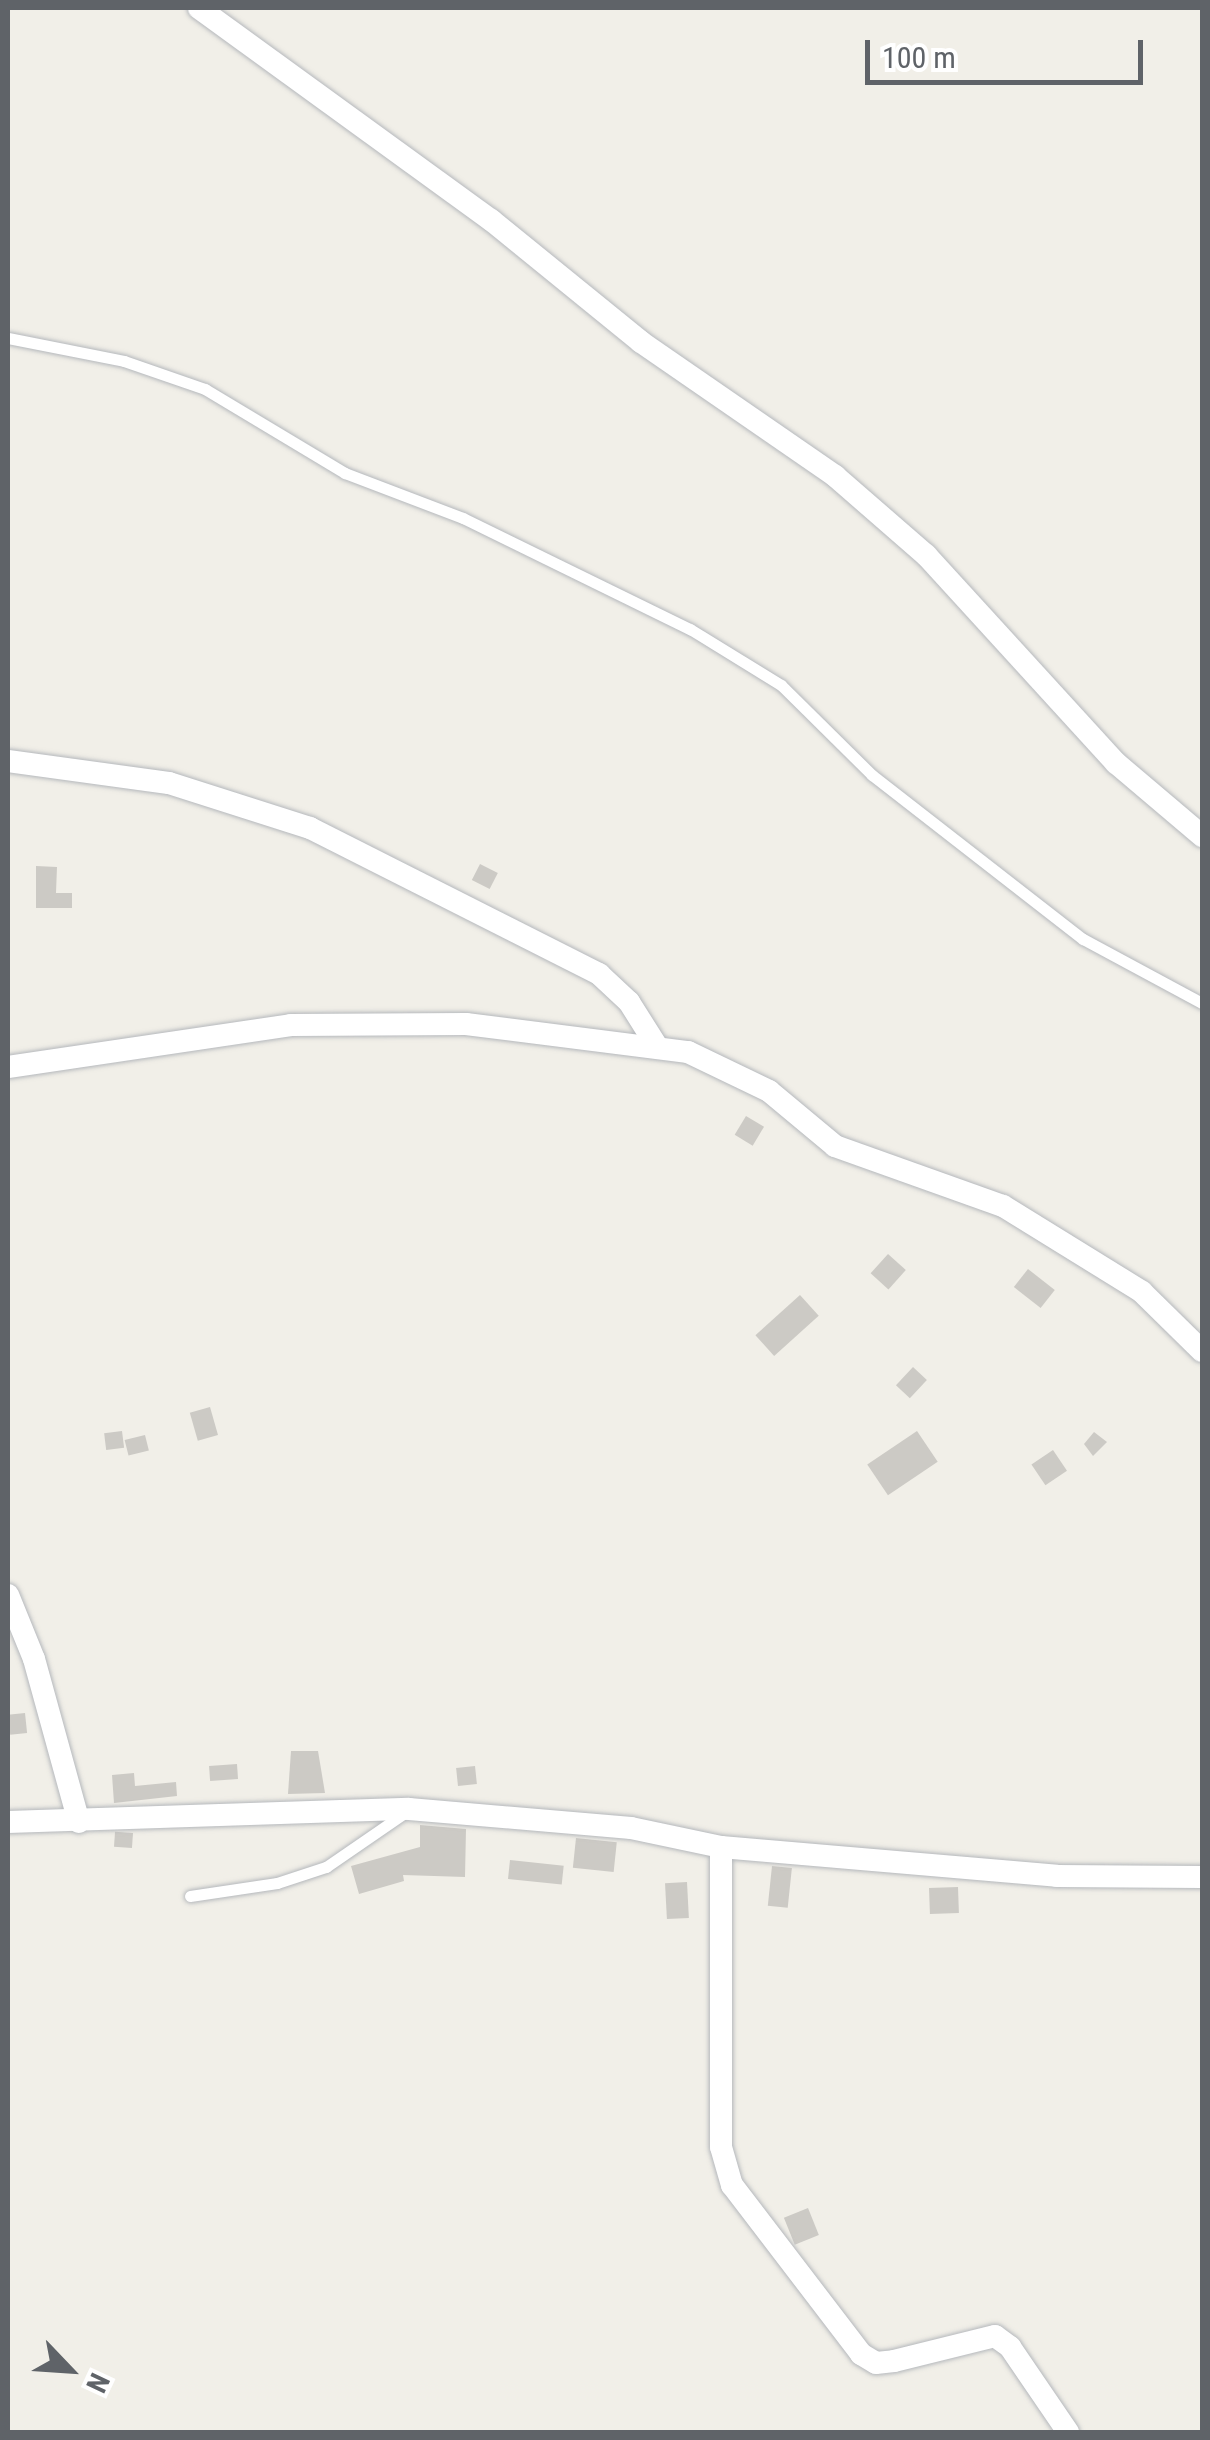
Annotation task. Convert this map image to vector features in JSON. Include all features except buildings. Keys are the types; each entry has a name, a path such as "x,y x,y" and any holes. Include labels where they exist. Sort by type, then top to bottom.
{"street":[{"path":"200,8 490,220 641,342 835,476 926,555 1116,763 1202,836"},
{"path":"8,760 183,786 325,834 599,974 630,1002 658,1048"},
{"path":"8,1067 291,1024 466,1024 688,1052 769,1091 835,1146 1003,1206 1142,1292 1202,1351"},
{"path":"8,1595 34,1658 79,1822"},
{"path":"8,1822 410,1810 632,1828 721,1847 1057,1876 1202,1877"},
{"path":"721,1847 721,2146 732,2184 861,2354 876,2363 894,2361 994,2336 1010,2347 1068,2432"}],"lane":[{"path":"8,338 124,361 205,390 345,473 462,518 690,628 781,685 872,774 1083,939 1202,1003"},
{"path":"190,1896 277,1883 326,1866 410,1810"}]}
